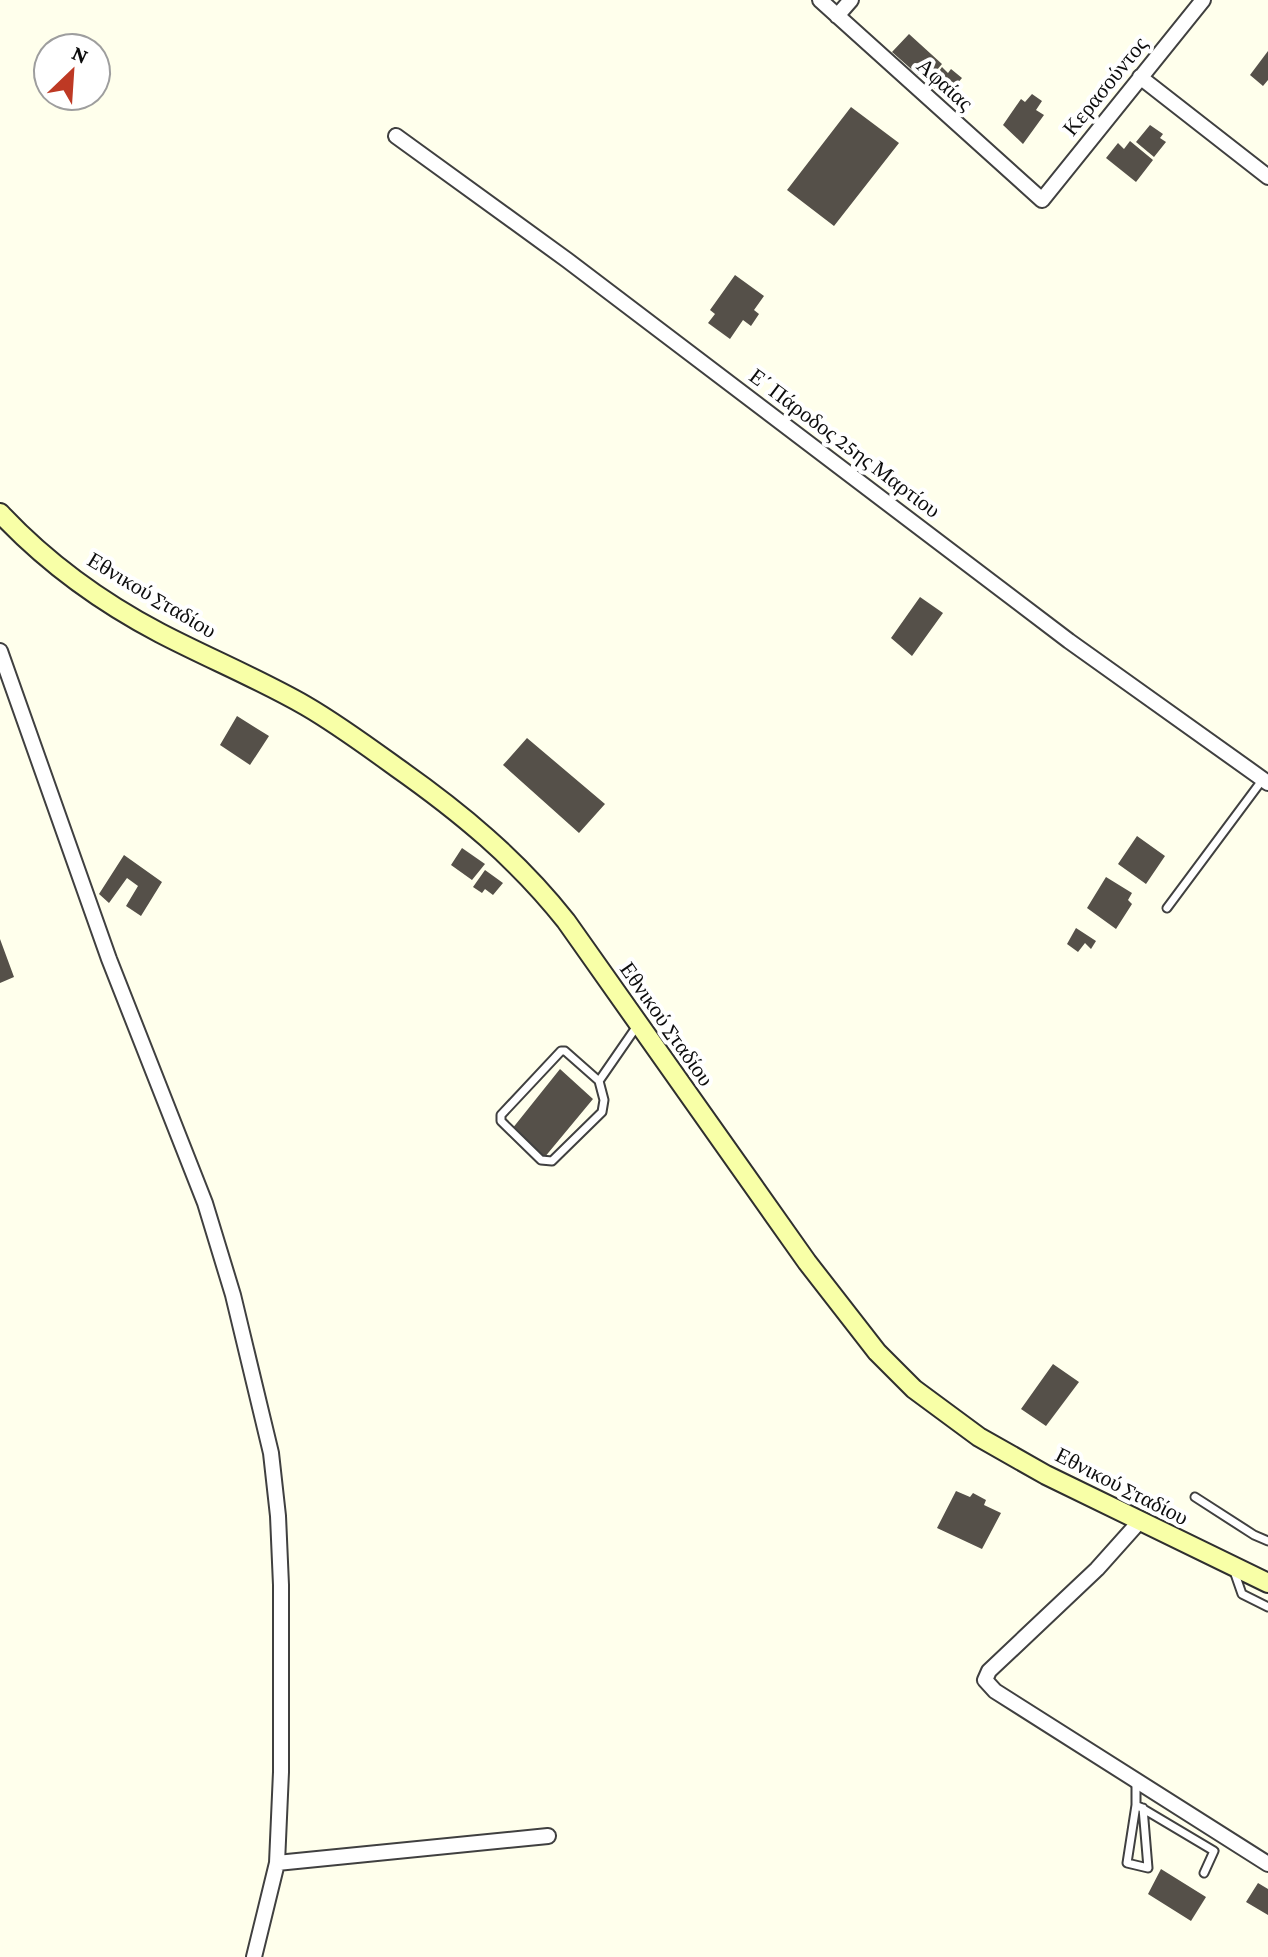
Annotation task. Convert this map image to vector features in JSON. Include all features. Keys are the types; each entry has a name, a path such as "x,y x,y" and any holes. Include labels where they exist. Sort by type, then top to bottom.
{"street":[{"name":"Αφαίας","path":"820,0 1042,200"},
{"path":"837,16 851,0"},
{"name":"Κερασούντος","path":"1042,200 1203,0"},
{"path":"1140,77 1268,177"},
{"name":"Ε΄ Πάροδος 25ης Μαρτίου","path":"396,136 567,260 1069,641 1265,781"},
{"name":"Εθνικού Σταδίου","path":"0,513 22,537 116,606 156,631 305,706 350,734 449,805 506,853 537,884 807,1262 877,1352 914,1389 979,1437 1046,1475 1267,1581"},
{"path":"0,651 109,959 205,1203 233,1295 271,1453 281,1585 281,1772 277,1863 254,1957"},
{"path":"1139,1522 1097,1569 989,1671 985,1680 995,1691 1268,1864"},
{"path":"277,1863 548,1836"}],"lane":[{"path":"1167,908 1265,781"},
{"path":"599,1081 565,1051 557,1053 501,1115 501,1121 541,1160 552,1161 602,1112 604,1100 599,1081 638,1024"},
{"path":"1195,1497 1268,1541"},
{"path":"1233,1566 1242,1594 1268,1607"},
{"path":"1136,1780 1148,1868 1127,1863 1139,1807"},
{"path":"1139,1807 1214,1851 1204,1873"}],"building":[{"path":"909,34 942,64 936,71 928,64 918,75 892,52"},
{"path":"1268,51 1268,80 1263,86 1250,75"},
{"path":"942,67 948,73 951,69 962,78 945,98 922,77 929,68 937,74"},
{"path":"1032,94 1042,101 1036,110 1044,115 1023,144 1003,125 1021,99 1025,102"},
{"path":"851,107 899,143 834,226 787,190"},
{"path":"1150,125 1163,134 1160,138 1166,142 1154,157 1136,142"},
{"path":"1130,141 1153,160 1136,182 1106,158 1118,143 1124,149"},
{"path":"735,275 764,296 754,310 759,314 751,326 743,320 730,339 708,323 715,314 710,310"},
{"path":"920,597 943,613 912,656 891,638"},
{"path":"237,716 269,736 250,765 220,745"},
{"path":"527,738 605,804 579,833 503,765"},
{"path":"1137,836 1165,856 1146,884 1118,864"},
{"path":"462,848 485,864 472,880 451,865"},
{"path":"124,855 162,882 141,916 126,906 138,886 127,878 109,903 99,894"},
{"path":"485,870 503,883 493,895 485,889 482,893 473,887"},
{"path":"1106,877 1132,893 1128,900 1132,904 1116,929 1087,908"},
{"path":"1076,928 1096,941 1091,949 1085,943 1078,952 1067,944"},
{"path":"0,939 14,977 0,983"},
{"path":"560,1069 593,1099 544,1158 512,1129"},
{"path":"1053,1364 1079,1382 1046,1426 1021,1409"},
{"path":"956,1491 970,1497 973,1493 986,1500 984,1505 1001,1513 982,1549 937,1528"},
{"path":"1161,1869 1206,1897 1191,1921 1148,1894"},
{"path":"1258,1883 1268,1889 1268,1915 1246,1902"}]}
